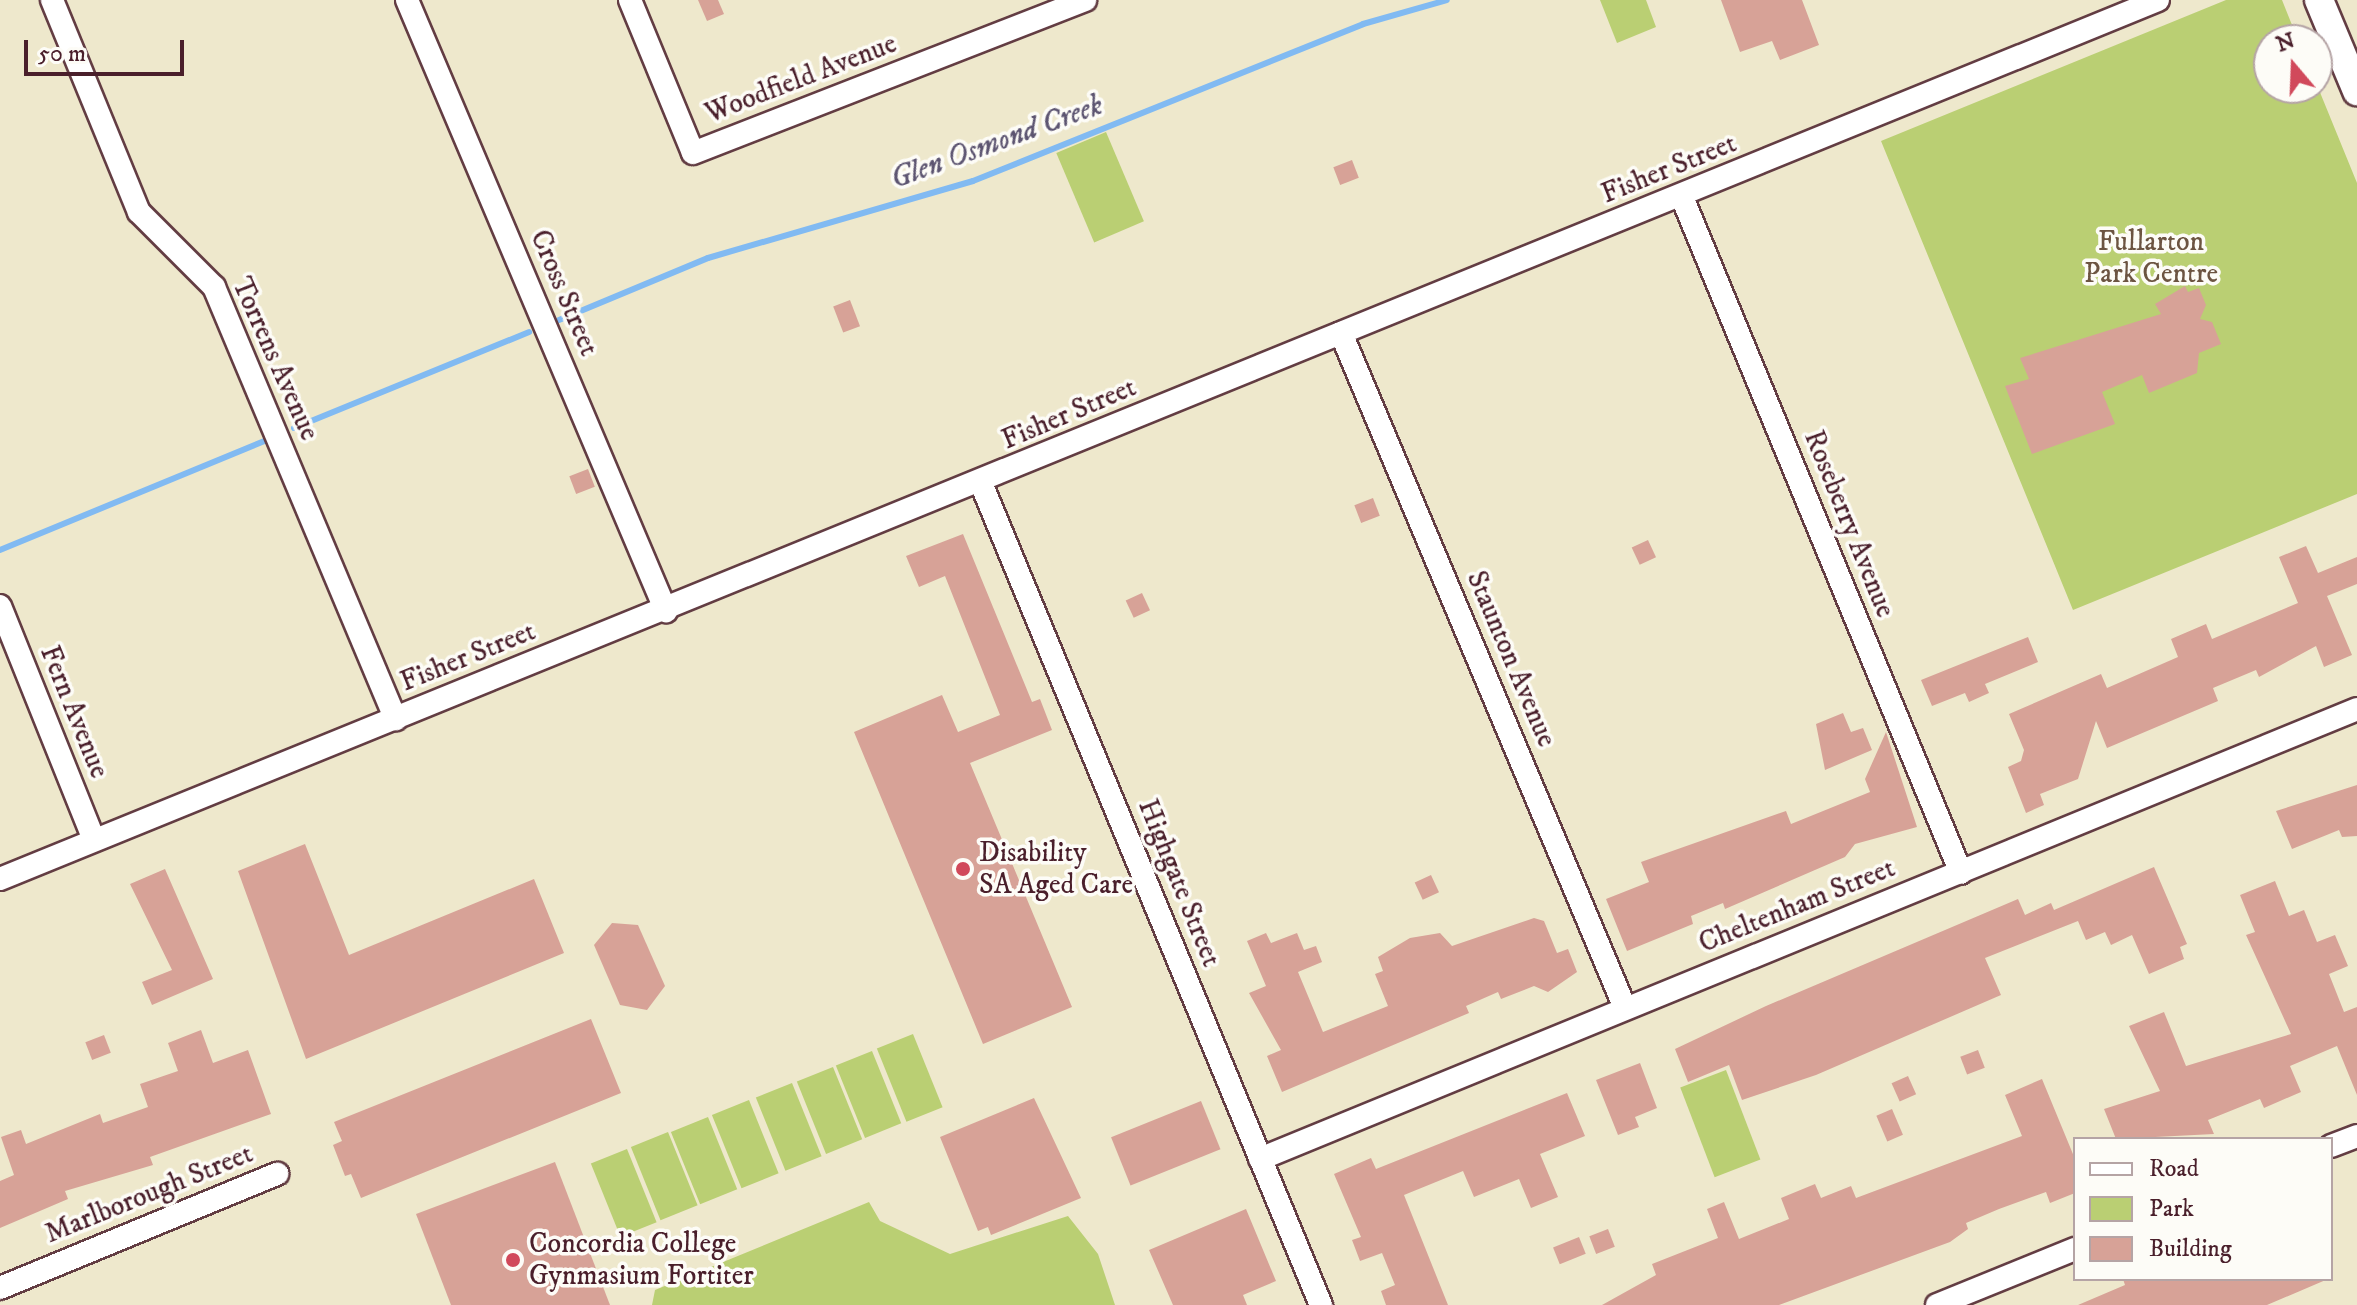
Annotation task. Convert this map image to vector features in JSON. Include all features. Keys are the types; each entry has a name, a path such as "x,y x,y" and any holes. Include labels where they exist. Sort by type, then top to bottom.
{"main road":[{"path":"2319,0 2357,91"}],"street":[{"name":"Torrens Avenue","path":"52,0 139,212 214,287 396,719"},
{"name":"Cross Street","path":"407,0 666,611"},
{"name":"Woodfield Avenue","path":"630,0 693,153 1085,0"},
{"name":"Fisher Street","path":"0,879 981,483 2158,0"},
{"name":"Roseberry Avenue","path":"1682,197 1961,873"},
{"name":"Staunton Avenue","path":"1341,333 1625,1008"},
{"name":"Highgate Street","path":"981,483 1321,1305"},
{"name":"Fern Avenue","path":"0,606 94,840"},
{"name":"Cheltenham Street","path":"1260,1159 2357,709"},
{"path":"2333,1145 2357,1136"},
{"name":"Marlborough Street","path":"0,1288 277,1174"},
{"path":"1937,1305 2073,1250"}],"green space":[{"path":"1600,0 1646,0 1656,27 1617,43"},
{"name":"Fullarton Park Centre","path":"2226,0 2282,0 2292,24 2253,24 2253,104 2325,104 2357,183 2357,494 2073,610 1881,141"},
{"path":"1106,132 1144,221 1094,242 1056,153"},
{"path":"913,1034 943,1107 906,1122 877,1049"},
{"path":"872,1051 901,1123 865,1138 836,1066"},
{"path":"833,1067 862,1139 826,1154 797,1082"},
{"path":"1726,1070 1760,1160 1715,1177 1680,1088"},
{"path":"792,1083 822,1156 785,1171 756,1098"},
{"path":"749,1100 779,1173 742,1188 712,1115"},
{"path":"708,1117 737,1189 700,1204 671,1132"},
{"path":"668,1132 698,1205 661,1220 631,1147"},
{"path":"627,1149 657,1222 620,1237 591,1164"},
{"path":"869,1202 880,1221 950,1254 1068,1216 1098,1254 1115,1305 652,1305 655,1290"}],"building":[{"path":"698,0 718,0 724,14 707,21"},
{"path":"1721,0 1802,0 1819,45 1780,60 1772,41 1740,52"},
{"path":"1352,160 1359,178 1340,185 1333,167"},
{"path":"2185,286 2188,292 2199,288 2206,305 2200,319 2212,322 2221,344 2199,353 2197,373 2149,393 2142,375 2102,392 2115,424 2032,454 2005,386 2029,379 2020,358 2161,314 2155,304"},
{"path":"850,300 860,326 843,333 833,306"},
{"path":"588,469 595,487 576,494 569,476"},
{"path":"1373,498 1380,516 1361,523 1354,505"},
{"name":"Disability SA Aged Care","path":"963,534 1032,702 1040,699 1052,730 970,763 1072,1007 983,1044 854,732 942,695 958,732 1000,715 945,576 919,587 906,556"},
{"path":"1648,540 1656,557 1640,565 1632,548"},
{"path":"2306,546 2318,573 2357,557 2357,584 2327,596 2352,655 2324,667 2316,646 2259,677 2256,670 2213,688 2218,701 2107,748 2096,721 2078,779 2040,794 2044,805 2026,813 2008,767 2021,761 2024,750 2009,714 2101,674 2107,688 2178,657 2171,639 2206,624 2212,639 2298,603 2279,557"},
{"path":"1142,593 1150,610 1134,618 1126,601"},
{"path":"2028,637 2038,662 1985,684 1989,693 1969,702 1965,693 1932,706 1921,680"},
{"path":"1843,713 1851,732 1863,728 1872,750 1825,770 1816,724"},
{"path":"1886,732 1917,827 1855,844 1845,857 1725,909 1723,903 1691,916 1693,924 1627,951 1606,899 1649,882 1641,862 1786,811 1791,824 1870,792 1865,779"},
{"path":"2357,785 2357,836 2342,837 2339,830 2292,849 2276,811"},
{"path":"305,844 349,955 534,879 564,953 306,1059 238,871"},
{"path":"2154,867 2187,944 2180,947 2184,959 2149,974 2132,935 2111,945 2105,932 2086,940 2078,921 1985,958 2001,995 1816,1075 1742,1100 1729,1065 1688,1082 1675,1049 1766,1006 2018,899 2025,915 2051,903 2054,910"},
{"path":"165,869 213,979 152,1005 142,982 172,970 130,884"},
{"path":"1431,875 1439,892 1423,900 1415,883"},
{"path":"2275,881 2289,916 2304,910 2317,942 2335,935 2348,966 2329,974 2344,1012 2357,1007 2357,1095 2337,1046 2290,1066 2301,1092 2264,1108 2260,1099 2208,1120 2214,1134 2115,1137 2104,1109 2160,1091 2129,1026 2164,1012 2186,1066 2291,1034 2246,935 2255,932 2240,895"},
{"path":"1534,918 1544,921 1557,953 1568,949 1577,972 1548,992 1534,986 1501,999 1498,992 1466,1006 1469,1013 1282,1092 1267,1056 1281,1050 1249,993 1266,986 1247,941 1266,933 1271,943 1297,933 1304,950 1316,946 1322,962 1298,972 1323,1032 1388,1006 1375,974 1383,971 1378,957 1410,938 1440,933 1452,946"},
{"path":"612,923 638,925 665,986 647,1010 620,1005 594,945"},
{"path":"591,1019 621,1093 361,1198 351,1174 345,1176 333,1145 342,1141 334,1122"},
{"path":"201,1030 213,1063 248,1050 271,1114 150,1157 153,1165 65,1191 68,1199 0,1228 0,1181 14,1175 1,1137 21,1130 26,1144 100,1114 103,1123 148,1107 140,1084 178,1071 168,1043"},
{"path":"104,1035 111,1053 92,1060 85,1042"},
{"path":"1978,1050 1985,1068 1967,1075 1960,1057"},
{"path":"1640,1063 1657,1108 1635,1117 1639,1127 1618,1135 1596,1080"},
{"path":"1908,1076 1916,1094 1900,1102 1892,1083"},
{"path":"2042,1079 2073,1154 2073,1194 2050,1203 2046,1192 1999,1209 1966,1223 1968,1229 1950,1242 1779,1305 1602,1305 1656,1275 1652,1264 1718,1238 1707,1209 1724,1202 1739,1239 1789,1219 1781,1198 1815,1184 1821,1198 1851,1186 1856,1198 2022,1136 2005,1095"},
{"path":"1567,1093 1585,1136 1540,1154 1558,1197 1531,1208 1519,1179 1474,1197 1463,1171 1404,1195 1448,1305 1386,1305 1381,1291 1395,1285 1382,1253 1360,1261 1352,1240 1361,1237 1334,1174 1371,1158 1376,1169"},
{"path":"1034,1098 1081,1198 991,1235 988,1227 978,1231 940,1137"},
{"path":"1201,1101 1220,1149 1131,1186 1111,1137"},
{"path":"1892,1109 1903,1135 1887,1141 1876,1116"},
{"name":"Concordia College Gynmasium Fortiter","path":"555,1162 610,1305 451,1305 416,1214"},
{"path":"1246,1209 1276,1281 1243,1295 1247,1305 1173,1305 1149,1250"},
{"path":"1608,1229 1615,1247 1596,1254 1589,1236"},
{"path":"1579,1237 1586,1254 1560,1264 1553,1247"},
{"path":"2124,1281 2323,1281 2267,1305 2078,1305 2125,1285"}],"waterway":[{"name":"Glen Osmond Creek","path":"559,320 708,258 973,181 1363,24 1447,0"},
{"name":"Glen Osmond Creek","path":"294,428 529,332"},
{"name":"Glen Osmond Creek","path":"0,550 264,441"}],"place":[{"name":"Disability SA Aged Care","path":"963,869"},
{"name":"Concordia College Gynmasium Fortiter","path":"513,1260"}]}
